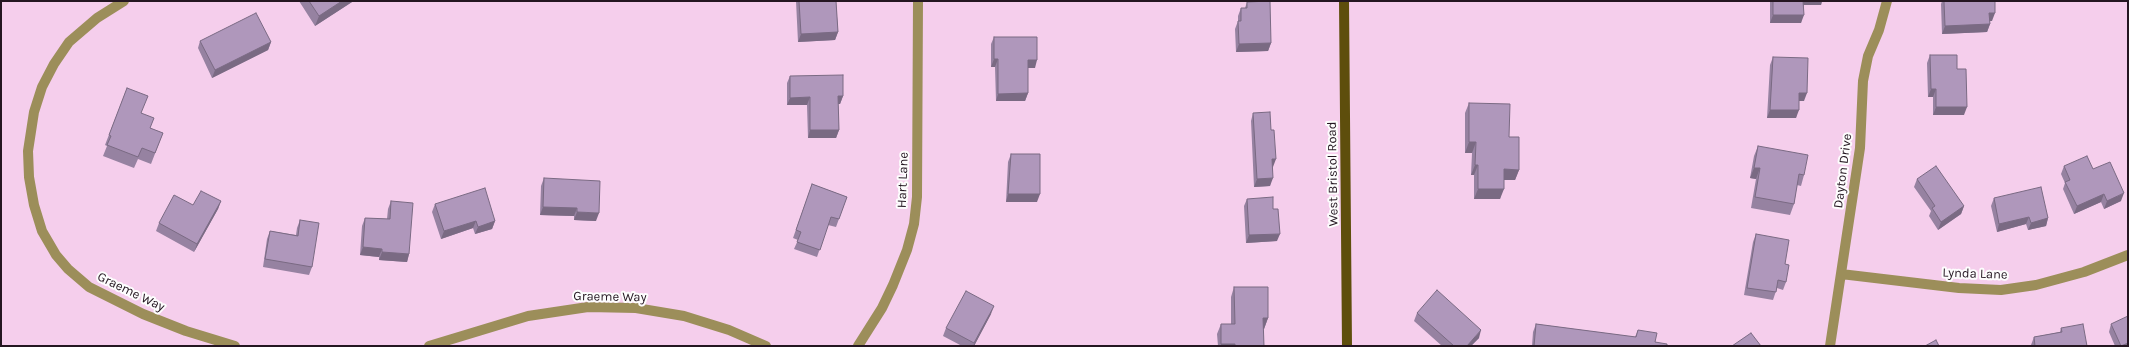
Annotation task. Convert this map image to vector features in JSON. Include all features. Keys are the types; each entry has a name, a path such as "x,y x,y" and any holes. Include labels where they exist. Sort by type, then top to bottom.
{"main road":[{"name":"West Bristol Road","path":"1344,1 1347,346"}],"street":[{"name":"Graeme Way","path":"124,1 97,18 69,42 54,64 42,87 34,112 28,151 29,177 34,205 42,231 56,255 68,269 89,287 143,314 186,331 235,346"},
{"name":"Hart Lane","path":"858,346 882,308 893,285 907,250 914,224 917,197 918,1"},
{"name":"Dayton Drive","path":"1830,346 1860,148 1863,81 1868,56 1879,30 1887,1"},
{"name":"Lynda Lane","path":"1842,274 1959,288 2002,290 2036,285 2084,272 2128,255"},
{"name":"Graeme Way","path":"429,346 528,316 588,307 636,308 684,316 729,330 766,346"}],"building":[{"path":"309,1 342,1 319,16"},
{"path":"799,1 836,1 838,32 801,34"},
{"path":"1270,1 1271,43 1239,44 1238,21 1241,21 1241,8 1247,8 1247,2"},
{"path":"1773,1 1803,1 1804,15 1773,15"},
{"path":"1944,1 1995,1 1995,13 1989,13 1990,24 1945,26"},
{"path":"256,13 271,42 215,70 200,41"},
{"path":"994,37 1037,37 1037,60 1028,60 1028,93 998,94 998,59 994,59"},
{"path":"1930,55 1957,55 1957,69 1966,69 1967,107 1936,107 1936,89 1931,89"},
{"path":"1773,57 1808,58 1807,93 1799,93 1799,110 1770,110"},
{"path":"843,75 843,96 838,96 839,130 810,130 810,97 790,98 790,76"},
{"path":"127,88 148,96 141,113 154,118 150,128 163,133 155,153 142,148 138,157 107,145 111,136 109,135"},
{"path":"1469,103 1510,104 1509,137 1519,137 1519,170 1504,169 1504,189 1478,189 1478,165 1475,165 1476,142 1469,142"},
{"path":"1270,112 1271,130 1274,130 1276,159 1272,159 1273,178 1257,179 1253,113"},
{"path":"1758,146 1808,155 1804,175 1799,174 1794,204 1755,197 1760,168 1754,168"},
{"path":"1011,154 1040,154 1040,194 1008,194"},
{"path":"2087,156 2093,169 2110,162 2124,193 2107,201 2104,194 2077,206 2065,182 2070,180 2064,166"},
{"path":"1936,166 1964,206 1941,222 1932,208 1935,206 1917,179"},
{"path":"544,178 600,181 599,213 577,212 577,208 543,207"},
{"path":"812,184 847,197 839,219 831,217 820,250 797,242 801,232 796,230"},
{"path":"2041,187 2048,218 2031,223 2029,217 1999,224 1994,198"},
{"path":"485,188 495,221 478,227 476,221 444,231 435,204"},
{"path":"201,191 221,201 197,244 159,223 174,195 193,205"},
{"path":"1273,197 1273,209 1278,209 1280,234 1249,235 1247,199"},
{"path":"391,201 413,203 409,254 382,252 382,249 363,247 365,218 390,219"},
{"path":"300,220 319,223 312,267 265,259 270,231 298,236"},
{"path":"1756,234 1789,240 1785,264 1789,265 1786,282 1778,280 1776,292 1747,288"},
{"path":"1234,287 1268,287 1268,318 1263,318 1264,346 1235,346 1235,344 1221,344 1221,324 1235,324"},
{"path":"1437,290 1481,330 1467,346 1454,346 1417,313"},
{"path":"966,291 994,306 974,343 946,328"},
{"path":"2128,316 2128,343 2121,346 2111,324"},
{"path":"1536,324 1636,337 1638,330 1657,333 1655,342 1667,344 1667,346 1534,346"},
{"path":"2083,324 2087,346 2035,346 2034,337 2062,332 2061,328"},
{"path":"1751,333 1761,346 1732,346"},
{"path":"1936,340 1939,346 1925,346"}]}
